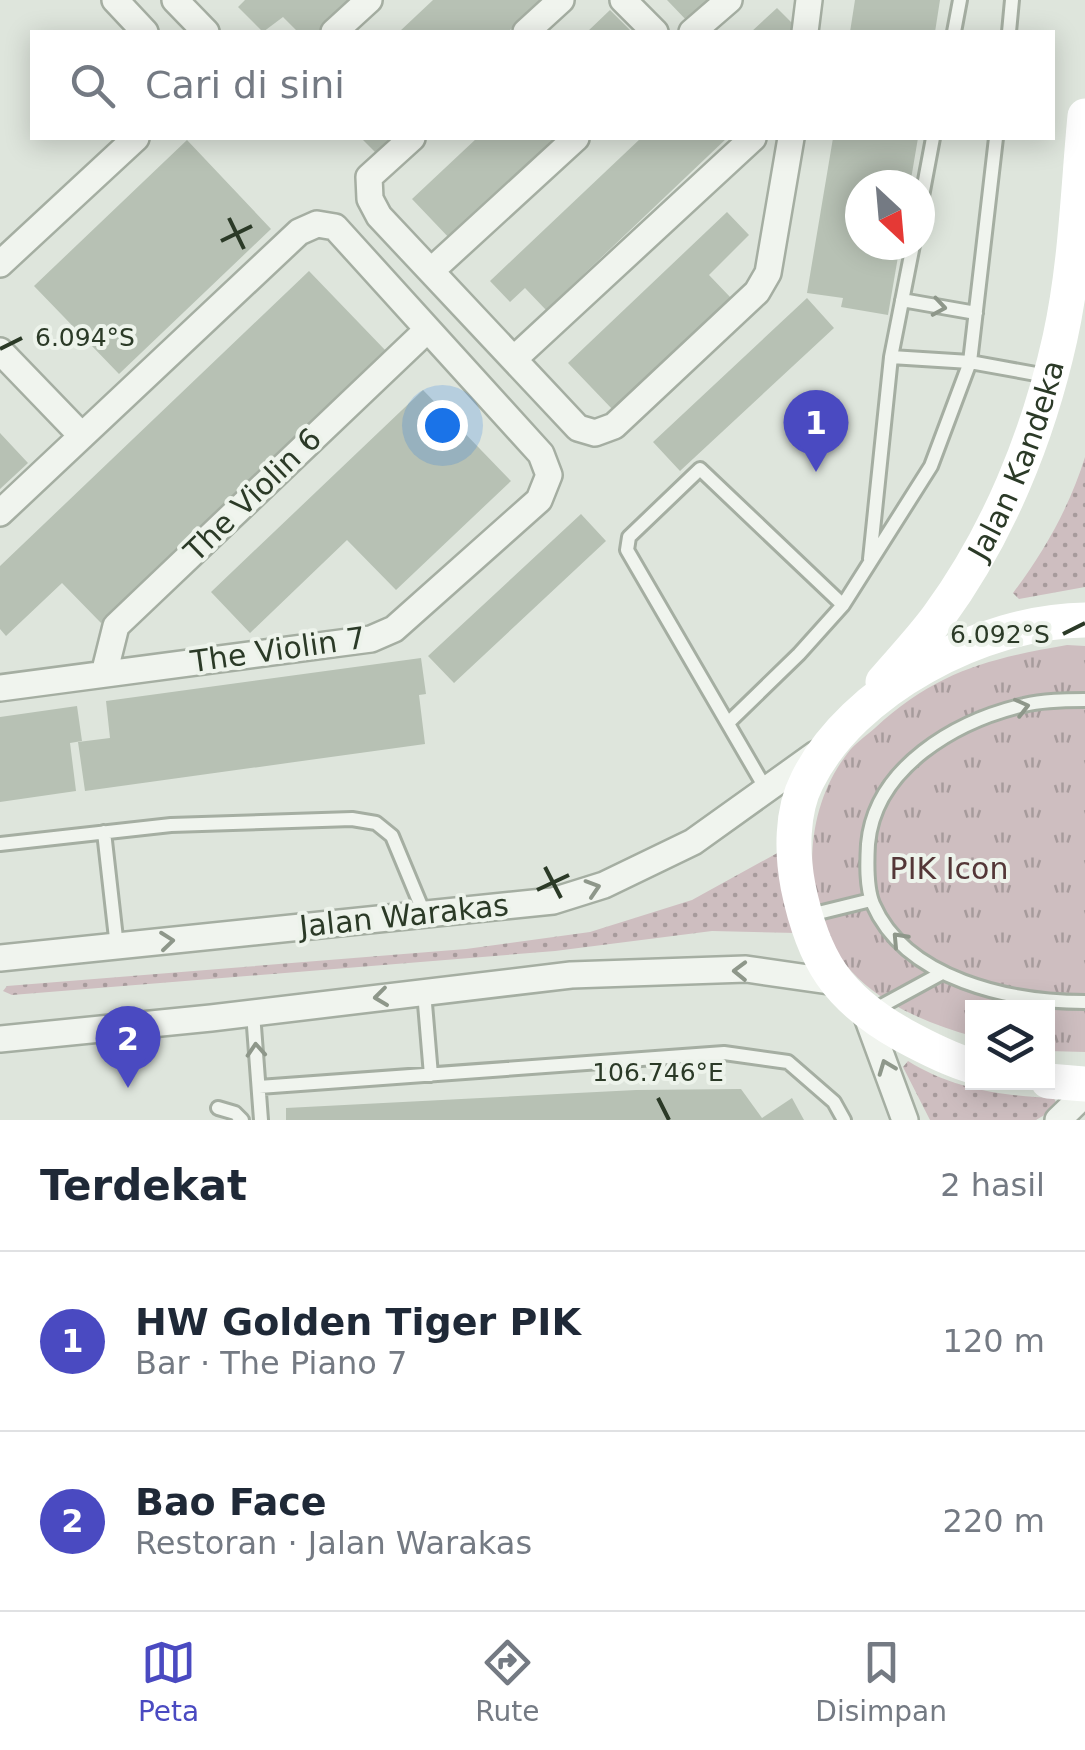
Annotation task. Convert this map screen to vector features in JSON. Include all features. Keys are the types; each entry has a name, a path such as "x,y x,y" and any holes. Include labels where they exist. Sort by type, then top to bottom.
{"main road":[{"name":"Jalan Kandeka","path":"864,706 938,618 1000,513 1025,456 1076,290 1085,116"},
{"path":"965,1063 920,1045 866,1014 836,982 814,946 804,917 794,862 795,828 804,785 827,746 864,706 959,650 1009,632 1085,620"},
{"path":"1055,1082 1085,1084"}],"street":[{"path":"114,0 143,30"},
{"path":"336,30 369,0"},
{"path":"528,30 561,0"},
{"path":"624,0 653,30"},
{"path":"694,30 729,0"},
{"path":"805,30 809,0"},
{"path":"181,2 204,30"},
{"path":"0,264 134,140"},
{"path":"410,140 369,178 370,199 379,216 578,428 596,434 614,426 757,292 768,273 791,140"},
{"path":"432,270 574,140"},
{"path":"515,358 751,140"},
{"path":"0,513 300,232 317,224 335,228 426,331"},
{"name":"The Violin 7","path":"0,688 371,639 394,629 539,500 549,474 541,454 426,331"},
{"name":"The Violin 6","path":"104,674 116,626 426,331"},
{"path":"0,351 82,436"},
{"name":"Jalan Warakas","path":"0,958 553,901 604,886 694,842 827,746"},
{"path":"0,975 33,955"},
{"path":"0,1039 571,975 746,970 836,982"},
{"path":"866,1014 906,1120"},
{"path":"0,1021 34,1036"},
{"path":"1058,1120 1085,1094"}],"lane":[{"path":"954,30 960,0"},
{"path":"1009,30 1012,0"},
{"path":"928,170 934,140"},
{"path":"728,723 800,654 843,605 931,466 970,362 996,140"},
{"path":"870,564 891,357 910,260"},
{"path":"902,301 976,313"},
{"path":"891,357 970,362 1049,377"},
{"path":"767,790 627,550 629,537 700,469 843,605"},
{"path":"1085,700 1025,704 966,725 915,758 885,790 870,825 867,861 871,900 881,919 907,949 942,973 1047,1002 1085,1002"},
{"path":"0,844 171,824 352,819 376,823 392,836 424,913"},
{"path":"104,832 117,947"},
{"path":"804,917 871,900"},
{"path":"866,1014 942,973"},
{"path":"424,992 430,1074"},
{"path":"253,1013 262,1120"},
{"path":"259,1087 724,1053 788,1062 834,1102 844,1120"},
{"path":"218,1108 235,1113 242,1120"}],"green space":[{"path":"1085,457 1085,587 1019,599 1013,593 1055,528"},
{"name":"PIK Icon","path":"1067,645 1085,646 1085,1052 1055,1051 1055,1000 965,1000 965,1034 897,1007 870,989 839,955 816,899 812,869 820,808 831,779 847,754 919,693 964,671"},
{"path":"781,851 797,933 712,931 555,951 12,995 3,991 7,986 466,949 590,932 692,900"},
{"path":"908,1061 965,1085 965,1090 1054,1098 1058,1107 1036,1120 930,1120 903,1067"}],"building":[{"path":"245,0 352,0 320,30 296,30 283,17 261,30 238,7"},
{"path":"433,0 542,0 510,30 401,30"},
{"path":"667,0 713,0 689,23"},
{"path":"855,0 940,0 935,30 850,30"},
{"path":"777,8 797,28 794,30 753,30"},
{"path":"610,10 630,30 589,30"},
{"path":"187,140 271,229 119,374 34,286"},
{"path":"363,140 396,140 379,156"},
{"path":"475,140 559,140 452,241 412,199"},
{"path":"639,140 725,140 546,310 525,288 510,302 490,281"},
{"path":"833,140 918,140 913,170 845,170 845,260 897,260 888,315 841,307 843,298 807,293"},
{"path":"727,212 749,235 709,275 731,298 613,410 568,363"},
{"path":"309,271 386,351 101,623 62,583 6,636 0,629 0,566"},
{"path":"807,298 834,328 680,471 653,442"},
{"path":"423,390 511,481 396,590 347,540 250,633 211,592"},
{"path":"0,433 28,463 0,489"},
{"path":"581,514 606,541 454,683 428,656"},
{"path":"421,658 426,694 419,695 425,744 85,791 78,742 110,738 106,701"},
{"path":"77,706 82,741 70,743 76,791 0,802 0,717"},
{"path":"741,1089 762,1118 792,1098 804,1120 286,1120 286,1108 636,1090"}],"place":[{"name":"HW Golden Tiger PIK","path":"816,472"},
{"name":"Bao Face","path":"128,1088"}]}
